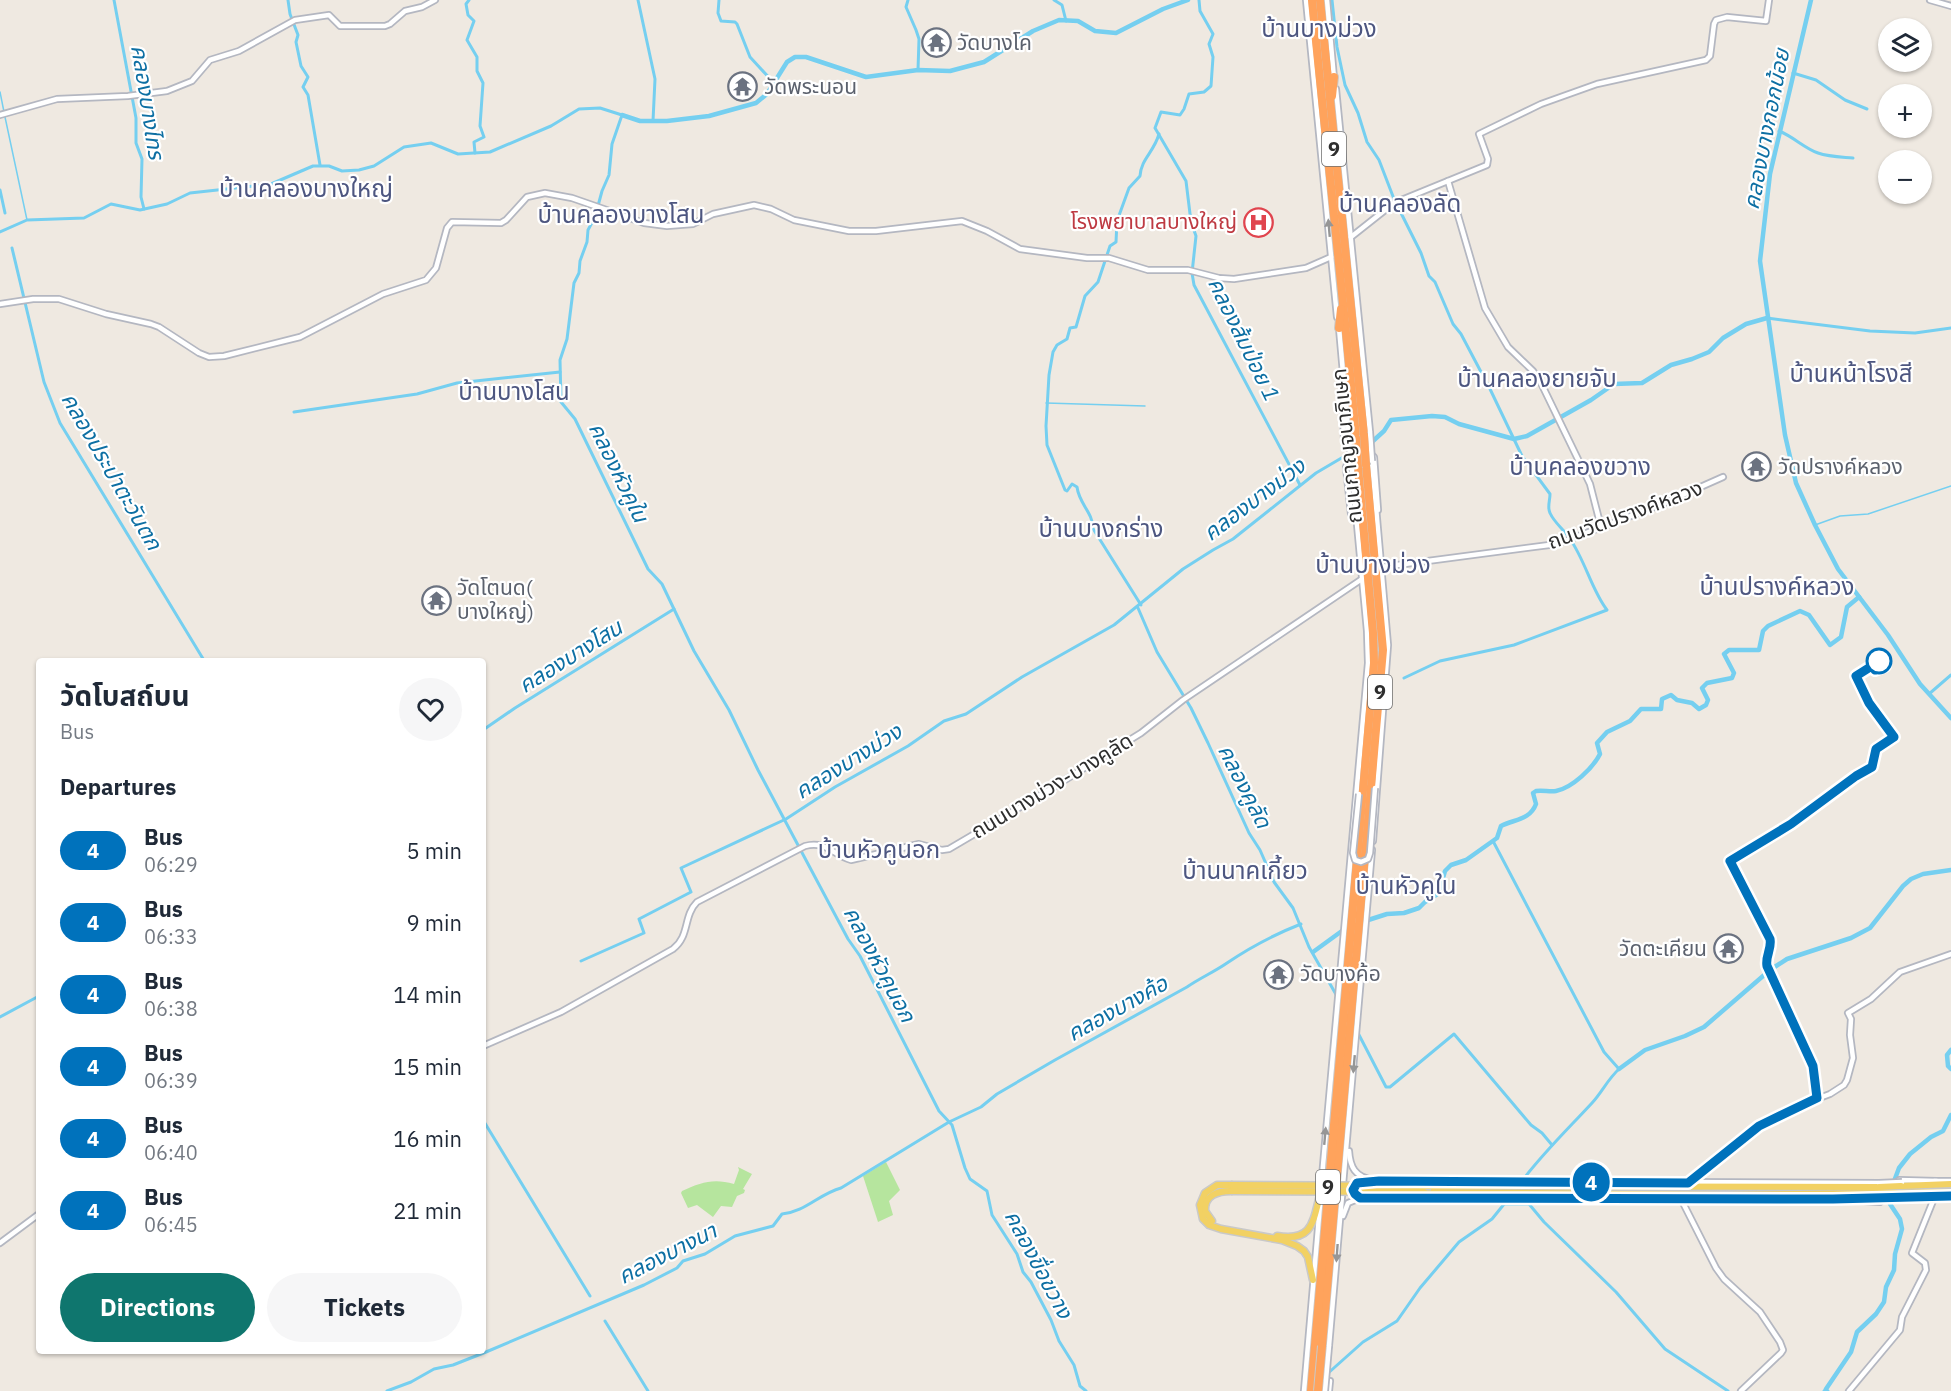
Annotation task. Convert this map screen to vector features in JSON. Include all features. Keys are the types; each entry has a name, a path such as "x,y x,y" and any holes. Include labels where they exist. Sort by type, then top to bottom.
{"highway":[{"name":"ถนนกาญจนาภิเษก","path":"1312,0 1318,12"},
{"name":"ถนนกาญจนาภิเษก","path":"1320,0 1318,12 1326,113 1343,294 1360,436"},
{"path":"1314,73 1326,113"},
{"path":"1326,113 1334,77"},
{"name":"ถนนกาญจนาภิเษก","path":"1317,1391 1326,1346 1353,1027 1351,1010 1356,966 1357,922 1355,878 1374,656 1353,319 1326,113"},
{"path":"1339,328 1343,294"},
{"path":"1353,319 1362,353"},
{"name":"ถนนกาญจนาภิเษก","path":"1311,1391 1343,1015 1341,1002 1357,922 1383,650 1362,466"},
{"path":"1346,897 1355,878"},
{"path":"1356,966 1363,946"},
{"path":"1317,1244 1326,1210"}],"main road":[{"path":"1437,1181 1476,1190"},
{"path":"1320,1195 1313,1222 1307,1232 1298,1237 1282,1237 1225,1227 1210,1220 1205,1208 1207,1200 1214,1194 1231,1188 1431,1186 1503,1192 1515,1196 1880,1190 1901,1184 1951,1182"},
{"path":"1615,1187 1639,1183"},
{"path":"1503,1192 1524,1184 1880,1190 1897,1196 1951,1192"},
{"path":"1313,1280 1308,1257 1297,1246 1282,1240 1209,1225 1203,1219 1200,1204 1205,1193 1216,1185 1231,1188 1424,1192 1476,1190"},
{"path":"1441,1198 1476,1190"},
{"path":"1636,1194 1665,1199"}],"street":[{"path":"3,114 57,99 128,96 167,91 188,83 210,60 238,51 293,21 329,15 340,26 385,27 405,11 422,8 435,0"},
{"path":"1306,0 1318,12 1334,77 1365,383 1360,436 1362,466 1356,525 1368,653 1346,897 1357,922 1363,946 1353,1027 1356,1038 1348,1136 1326,1346 1327,1391"},
{"path":"1327,0 1318,12 1314,73 1339,328 1344,391 1344,440 1347,443 1372,432 1370,397 1365,383"},
{"path":"1351,237 1396,203 1487,165 1488,159 1479,134 1541,104 1594,86 1706,60 1710,56 1716,20 1727,17 1766,21 1769,0"},
{"path":"1930,0 1951,6"},
{"path":"1448,181 1485,308 1508,347 1533,371 1562,424 1590,484 1601,526"},
{"path":"0,304 33,299 59,299 106,314 151,324 199,353 209,357 224,356 300,337 383,294 426,280 436,268 447,228 452,222 501,223 508,219 524,200 540,193 555,194 644,223 667,226 693,224 713,214 754,205 771,208 794,220 849,231 876,231 962,221 987,231 1020,249 1107,258 1148,270 1191,271 1219,279 1234,279 1306,268 1331,257"},
{"path":"1344,391 1360,436"},
{"path":"1356,525 1351,514 1347,464 1372,454 1378,496 1377,516 1388,645 1370,853 1368,859 1361,862 1354,858 1353,853 1362,751 1361,730"},
{"path":"1362,466 1377,516"},
{"name":"ถนนวัดปรางค์หลวง","path":"1382,567 1525,550 1572,539 1660,505 1723,477"},
{"name":"ถนนบางม่วง-บางคูลัด","path":"486,1045 561,1012 673,949 683,939 692,909 698,902 797,849 814,844 824,845 851,860 919,844 949,849 1141,733 1185,699 1362,579"},
{"path":"1304,1391 1320,1195 1341,1002 1338,993 1343,932 1357,922 1382,725"},
{"path":"1688,1183 1759,1126 1798,1106 1838,1090 1847,1080 1853,1058 1850,1035 1851,1019 1848,1013 1871,999 1900,972 1951,954"},
{"path":"1348,1136 1350,1162 1355,1172 1360,1176 1379,1181"},
{"path":"1951,1182 1899,1180 1894,1198 1900,1200 1951,1196"},
{"path":"1360,1198 1354,1192 1356,1184 1379,1181 1512,1181 1524,1184 1837,1184 1880,1190"},
{"path":"1515,1196 1833,1199 1880,1202 1886,1184 1885,1181 1860,1181 1837,1184"},
{"path":"1901,1184 1937,1181"},
{"path":"1833,1199 1880,1190"},
{"path":"1339,1228 1348,1203 1360,1198 1441,1198 1503,1192"},
{"path":"1897,1196 1933,1197"},
{"path":"1849,1391 1900,1330 1902,1317 1926,1270 1925,1263 1912,1254 1933,1197"},
{"path":"1681,1199 1716,1268 1724,1279 1767,1321 1780,1342 1782,1352 1741,1391"},
{"path":"0,1242 36,1216"},
{"path":"1317,1391 1330,1381 1327,1391"}],"green space":[{"path":"886,1162 900,1190 889,1201 893,1215 878,1222 863,1176"},
{"path":"738,1167 752,1174 743,1189 744,1193 737,1196 732,1207 721,1206 713,1217 697,1205 688,1208 682,1191 708,1182 720,1181 734,1184"}],"waterway":[{"name":"คลองบางไทร","path":"114,0 136,118 136,143 142,159 141,197 144,209"},
{"path":"288,0 290,14 298,35 296,42 301,66 308,77 303,87 308,95 320,165"},
{"path":"469,0 466,4 468,15 474,21 467,40 477,57 477,71 483,83 480,126 484,137 474,142 475,153"},
{"path":"638,0 655,79 653,121"},
{"path":"719,0 718,13 721,21 737,24 750,57 774,83"},
{"path":"908,0 906,7 919,39 918,70"},
{"path":"1054,0 1062,5 1066,21"},
{"path":"622,115 640,121 667,121 709,116 756,103 767,94 787,62 795,57 806,57 866,77 918,70 950,71 984,62 1033,31 1059,20 1078,21 1095,31 1116,33 1163,9 1188,0"},
{"name":"คลองส้มป่อย 1","path":"1199,0 1200,11 1213,34 1209,44 1213,57 1211,86 1204,92 1189,94 1180,115 1161,112 1155,128 1186,181 1191,222 1196,236 1192,273 1194,285 1300,485"},
{"path":"1332,0 1337,47 1345,85 1358,113 1367,142 1379,160 1394,199 1453,324 1461,334 1490,389 1522,456 1550,494 1550,513 1568,535 1607,610 1514,645 1440,661 1404,678"},
{"name":"คลองบางกอกน้อย","path":"1811,0 1770,174 1760,261 1785,435 1796,483 1838,569 1888,635 1920,684 1951,718"},
{"path":"1793,73 1816,80 1845,100 1867,109"},
{"path":"0,92 4,112"},
{"name":"คลองหัวคูใน","path":"0,232 27,220 84,218 111,204 140,210 167,204 190,193 271,184 313,166 329,166 342,171 359,170 374,166 404,147 431,143 458,154 490,152 551,126 579,109 600,108 622,115 612,144 609,175 595,217 588,230 579,273 574,283 567,339 560,360 561,402 575,419 648,569 662,584 694,651 729,710 758,770 848,939 860,956 939,1111 952,1125 970,1179 987,1191 992,1215 1017,1254 1023,1272 1031,1282 1059,1341 1074,1365 1080,1386 1086,1391"},
{"path":"5,117 27,220"},
{"path":"1779,131 1818,153 1853,158"},
{"path":"1141,605 1092,527 1091,518 1080,499 1077,487 1072,484 1067,491 1065,490 1047,445 1046,426 1049,375 1053,352 1057,345 1067,339 1070,328 1076,327 1085,296 1098,282 1110,246 1116,242 1117,221 1129,188 1140,176 1143,165 1159,134"},
{"name":"คลองประปาตะวันตก","path":"0,190 5,213"},
{"name":"คลองประปาตะวันตก","path":"12,248 44,382 60,423 203,658"},
{"path":"1767,318 1870,331 1915,333 1951,328"},
{"name":"คลองบางม่วง","path":"1373,441 1384,431 1391,420 1432,416 1445,417 1459,424 1514,439 1527,436 1591,400 1614,384 1642,383 1671,365 1709,352 1723,338 1746,324 1767,318"},
{"path":"294,412 417,394 457,383 560,372"},
{"path":"1046,403 1145,406"},
{"name":"คลองบางม่วง","path":"581,961 644,933 639,919 691,892 681,868 786,819 835,787 908,746 944,721 966,714 1022,677 1114,625 1183,569 1233,539 1316,473 1350,453"},
{"path":"1815,525 1840,516 1868,514 1951,486"},
{"name":"คลองบางค้อ","path":"1362,922 1387,914 1404,913 1419,908 1439,893 1445,871 1451,865 1466,860 1497,838 1501,826 1530,813 1536,804 1533,793 1562,789 1581,777 1600,754 1597,743 1607,732 1630,721 1641,709 1661,709 1662,699 1671,695 1677,700 1692,703 1699,709 1706,705 1708,700 1702,688 1707,683 1732,678 1734,673 1724,654 1729,650 1759,650 1763,631 1768,626 1800,611 1809,615 1830,645 1841,637 1847,607 1859,597"},
{"name":"คลองคูลัด","path":"1138,608 1157,652 1191,708 1274,882 1293,908 1309,947 1342,1005"},
{"name":"คลองบางโสน","path":"486,728 674,609"},
{"path":"1929,694 1951,675"},
{"path":"1493,841 1604,1052 1619,1069 1592,1103 1522,1181"},
{"path":"1619,1069 1645,1050 1704,1027 1770,970 1787,959 1851,938 1870,928 1911,879 1923,874 1951,870"},
{"name":"คลองบางนา","path":"486,1352 644,1285 677,1268 683,1261 705,1254 735,1236 773,1226 782,1214 798,1210 841,1188 949,1122 981,1107 997,1094 1055,1060 1187,987 1254,946 1301,924"},
{"name":"คลองบางค้อ","path":"1313,952 1346,928"},
{"name":"คลองบางโสน","path":"0,1017 36,998"},
{"name":"คลองคูลัด","path":"1357,1031 1386,1087 1390,1087 1454,1034 1531,1125 1552,1145"},
{"path":"1951,1050 1947,1055 1948,1066 1951,1069"},
{"path":"1893,1184 1899,1168 1910,1154 1931,1137 1943,1131 1951,1115"},
{"name":"คลองประปาตะวันตก","path":"486,1125 590,1296"},
{"path":"1826,1389 1851,1352 1857,1332 1876,1314 1884,1302 1886,1287 1894,1270 1895,1254 1902,1229 1900,1219 1890,1204 1892,1195"},
{"path":"1326,1375 1363,1342 1397,1321 1420,1288 1459,1242 1492,1219 1509,1198"},
{"path":"1504,1204 1529,1204 1544,1222 1616,1292 1665,1349 1728,1391"},
{"name":"คลองประปาตะวันตก","path":"605,1321 648,1391"},
{"name":"คลองบางนา","path":"387,1391 411,1382 434,1369 453,1365 481,1354"},
{"path":"1824,1391 1826,1389 1828,1391"}],"bus line":[{"name":"4","path":"1875,670 1885,666 1883,659 1856,676 1869,703 1894,737 1876,749 1872,767 1856,776 1832,796 1791,824 1730,861 1770,939 1767,966 1815,1071 1817,1098 1759,1126 1691,1178 1688,1183 1379,1181 1357,1183 1353,1190 1360,1198 1833,1199 1951,1196"}],"place":[{"name":"วัดบางโค","path":"936,43"},
{"name":"วัดพระนอน","path":"743,87"},
{"name":"โรงพยาบาลบางใหญ่","path":"1258,222"},
{"name":"วัดปรางค์หลวง","path":"1757,467"},
{"name":"วัดโตนด( บางใหญ่)","path":"436,600"},
{"name":"วัดตะเคียน","path":"1728,949"},
{"name":"วัดบางค้อ","path":"1279,974"}],"district":[{"name":"บ้านบางม่วง","path":"1319,29"},
{"name":"บ้านคลองบางใหญ่","path":"306,189"},
{"name":"บ้านคลองลัด","path":"1400,204"},
{"name":"บ้านคลองบางโสน","path":"621,215"},
{"name":"บ้านหน้าโรงสี","path":"1851,374"},
{"name":"บ้านคลองยายจับ","path":"1537,379"},
{"name":"บ้านบางโสน","path":"514,392"},
{"name":"บ้านคลองขวาง","path":"1580,467"},
{"name":"บ้านบางกร่าง","path":"1101,529"},
{"name":"บ้านบางม่วง","path":"1373,565"},
{"name":"บ้านปรางค์หลวง","path":"1777,587"},
{"name":"บ้านหัวคูนอก","path":"879,850"},
{"name":"บ้านนาคเกี้ยว","path":"1245,871"},
{"name":"บ้านหัวคูใน","path":"1406,886"}],"water label":[{"name":"คลองหัวคูนอก","path":"880,964"},
{"name":"คลองขื่อขวาง","path":"1039,1264"}]}
